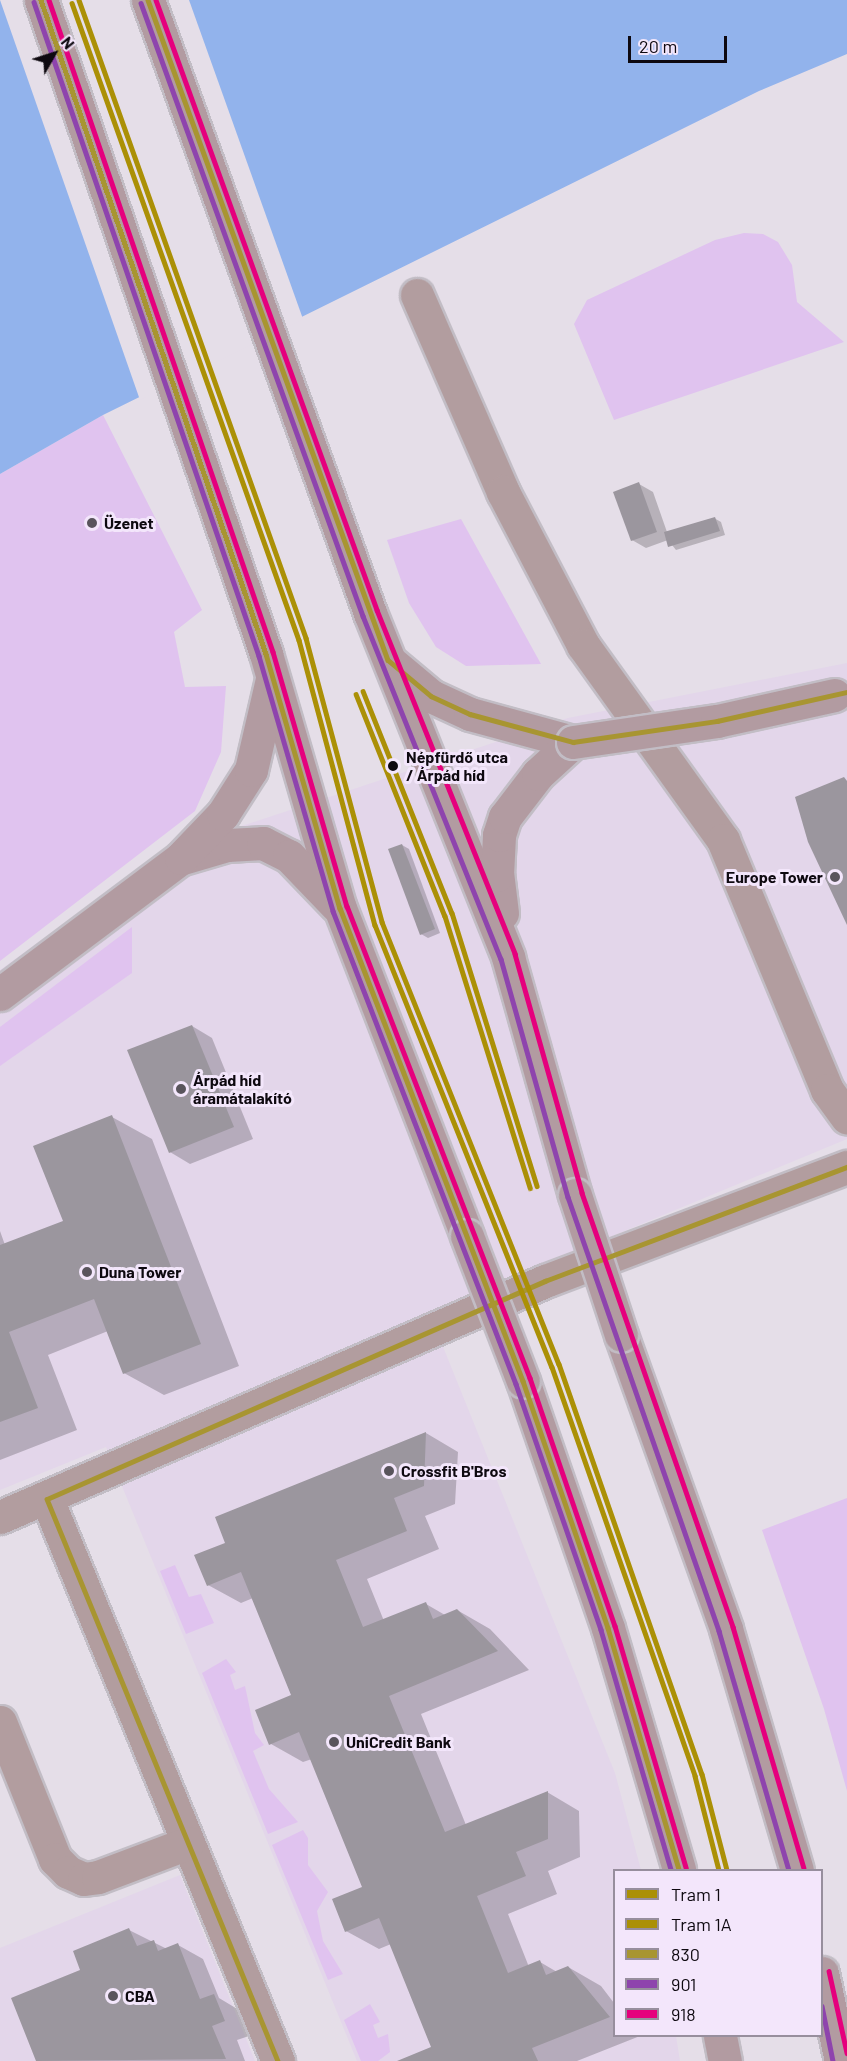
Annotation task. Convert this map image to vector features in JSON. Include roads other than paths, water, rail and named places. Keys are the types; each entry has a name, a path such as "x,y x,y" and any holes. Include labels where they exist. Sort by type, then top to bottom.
{"main road":[{"path":"41,0 269,664 340,908 523,1381 608,1628 680,1869"},
{"path":"148,0 370,614 508,957 575,1195 621,1335 726,1629 797,1869"},
{"path":"388,660 441,701 470,714 573,742 717,721 840,694"},
{"path":"0,993 121,905 181,858 223,814 250,770 269,664"},
{"path":"508,957 497,875 499,835 505,817 537,774 573,742"},
{"path":"181,858 227,845 263,843 289,856 340,908"},
{"path":"823,1978 841,2061"},
{"path":"720,2037 725,2061"}],"street":[{"path":"417,295 503,492 583,645 723,840 827,1090 847,1118"},
{"path":"0,1517 47,1499 545,1281 847,1167"},
{"path":"47,1499 278,2061"},
{"path":"0,1722 55,1858 68,1872 84,1879 98,1877 188,1844"}],"water":[{"path":"0,0 847,0 847,54 759,91 103,415 0,474"}],"tram line":[{"name":"1","path":"79,0 306,638 382,922 559,1364 702,1774 727,1869"},
{"name":"1A","path":"72,3 299,640 375,925 552,1367 695,1776 719,1869"},
{"name":"1","path":"363,691 452,913 537,1186"},
{"name":"1A","path":"356,694 445,916 530,1188"}],"place":[{"name":"Üzenet","path":"92,523"},
{"name":"Népfürdő utca / Árpád híd","path":"393,766"},
{"name":"Europe Tower","path":"835,877"},
{"name":"Árpád híd áramátalakító","path":"181,1089"},
{"name":"Duna Tower","path":"87,1272"},
{"name":"Crossfit B'Bros","path":"389,1471"},
{"name":"UniCredit Bank","path":"334,1742"},
{"name":"CBA","path":"113,1996"}]}
